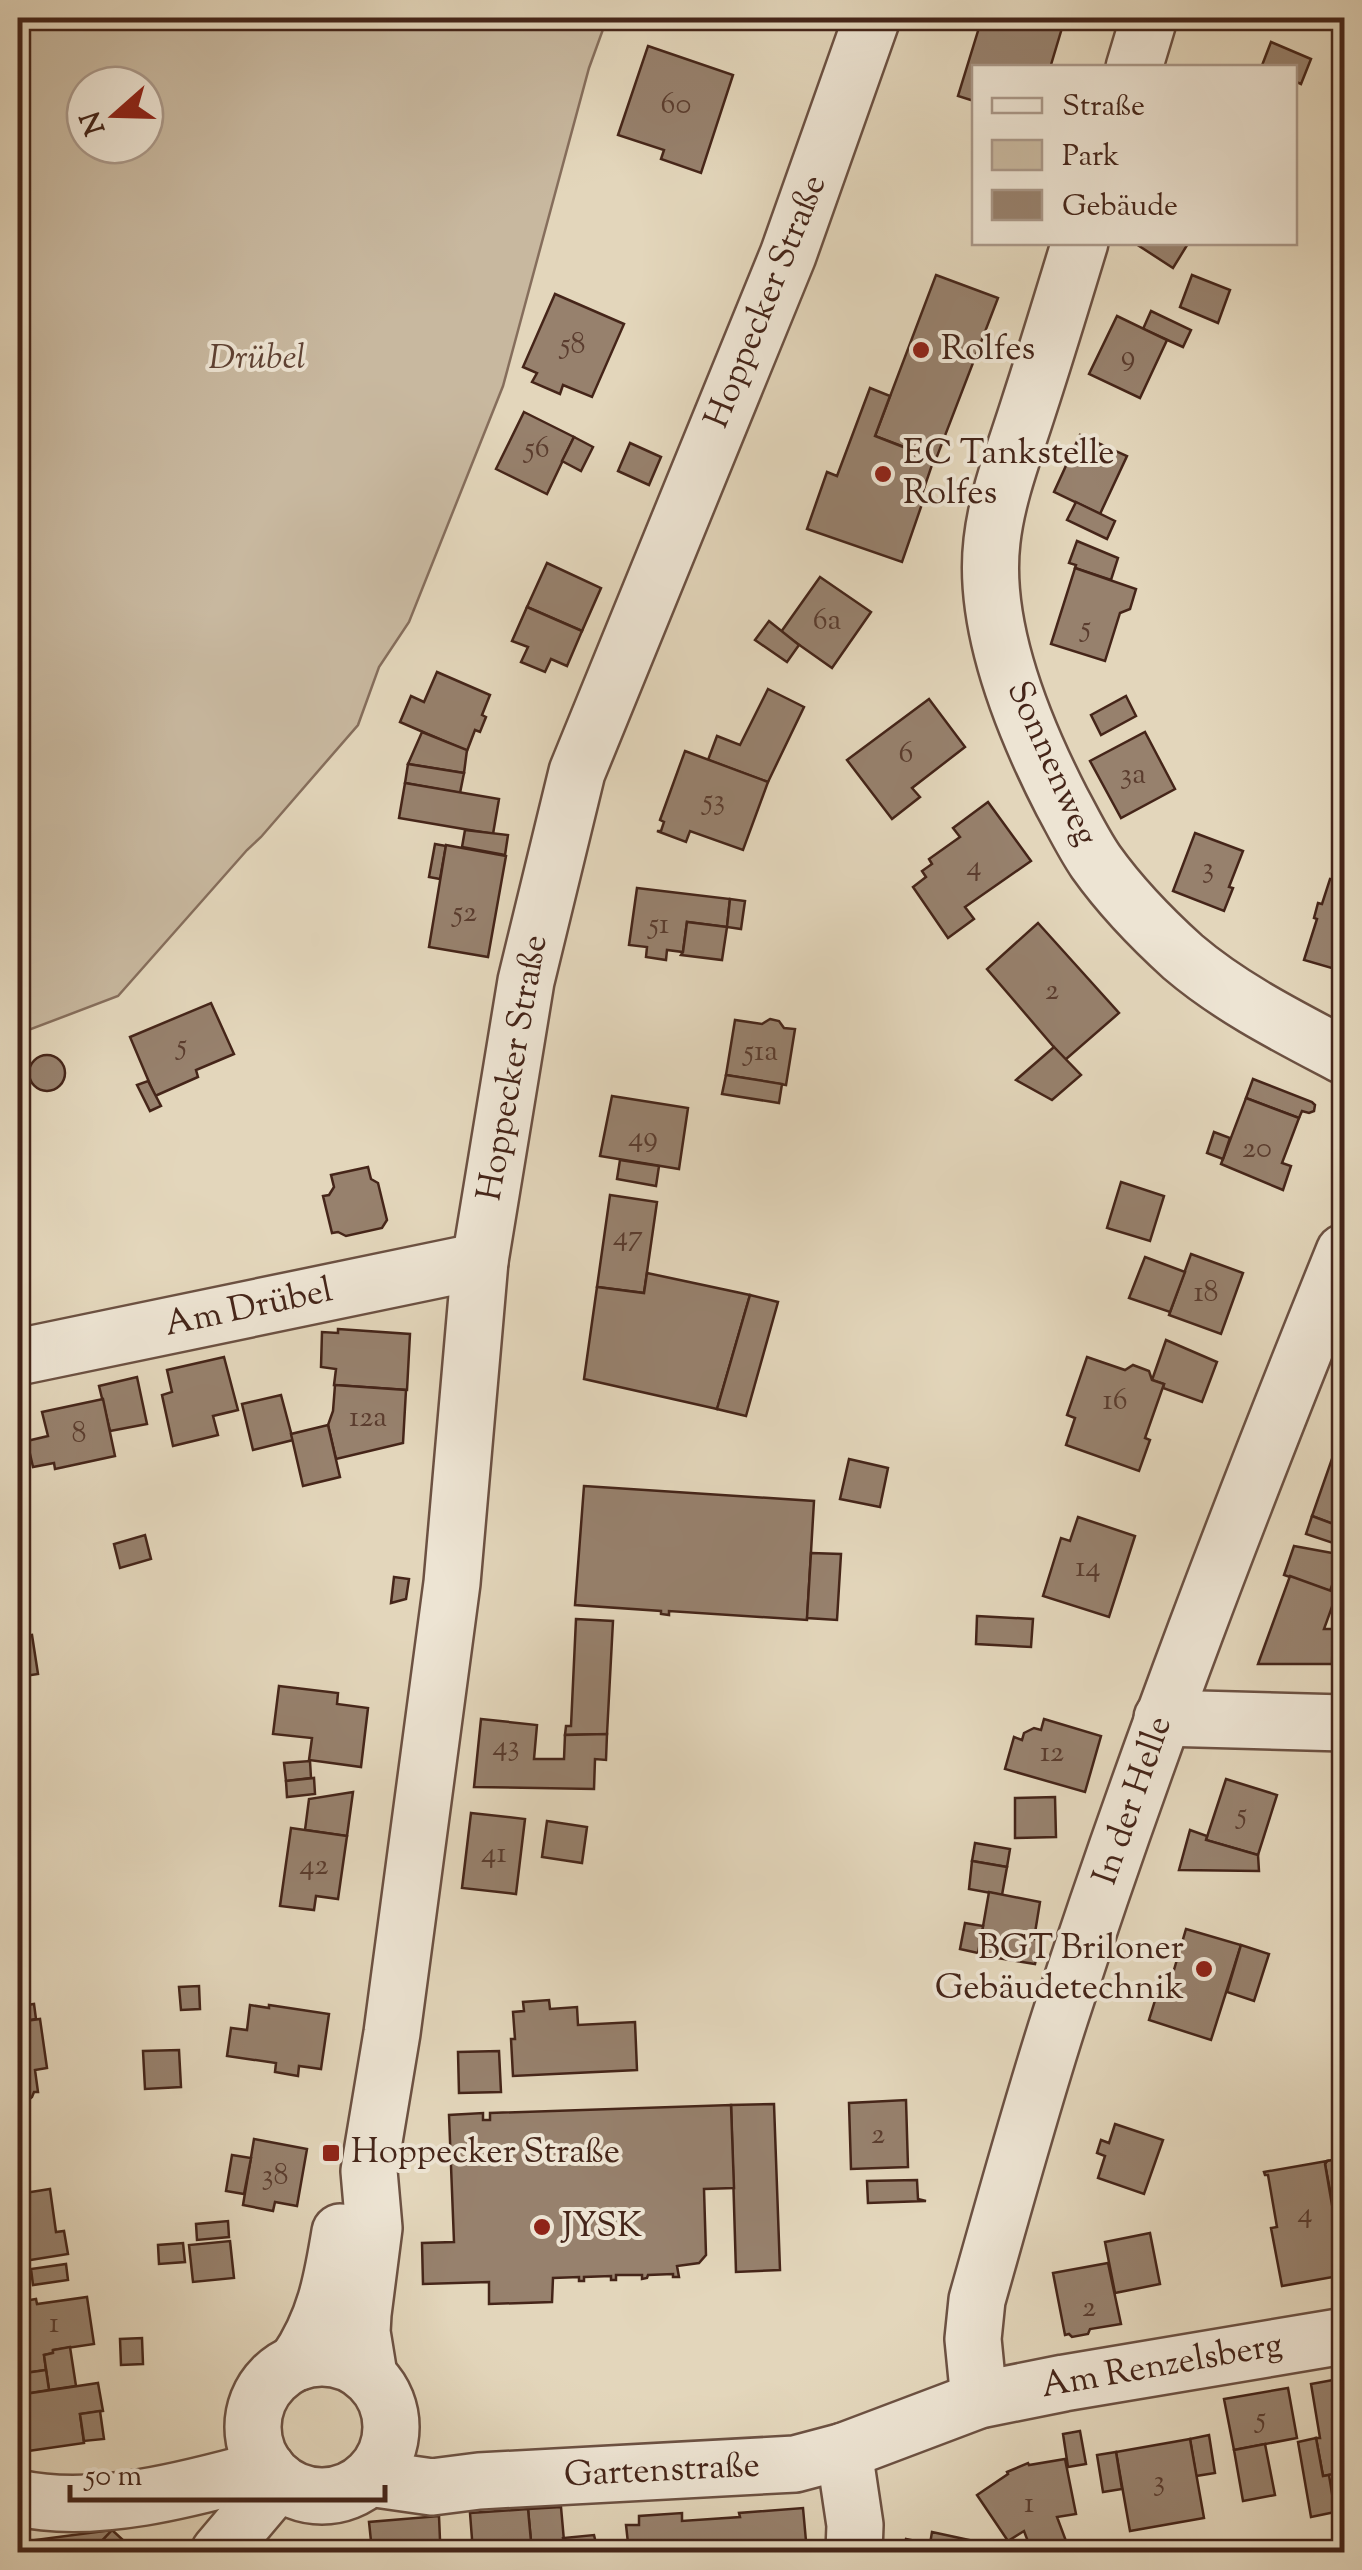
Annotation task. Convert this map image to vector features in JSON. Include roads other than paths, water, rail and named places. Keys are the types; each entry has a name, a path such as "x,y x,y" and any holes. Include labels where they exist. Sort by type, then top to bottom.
{"street":[{"name":"Hoppecker Straße","path":"368,2375 362,2314 374,2228 369,2171 397,1996 452,1583 480,1261 526,981 577,772 788,255 872,18"},
{"path":"1135,65 1149,18"},
{"name":"Sonnenweg","path":"1079,245 1006,477 992,542 991,580 1018,705 1079,835 1135,910 1210,978 1344,1056"},
{"name":"In der Helle","path":"979,2400 973,2339 977,2300 1059,2019 1162,1718 1344,1252"},
{"name":"Am Drübel","path":"18,1358 480,1261"},
{"path":"1162,1718 1344,1723"},
{"name":"Hoppecker Straße","path":"296,2363 321,2319 342,2223 369,2171"},
{"name":"Am Renzelsberg","path":"979,2400 1344,2336"},
{"path":"315,2358 352,2364 368,2375 384,2396 390,2414 380,2456 353,2489 315,2496 296,2490 266,2457 258,2404 266,2386 280,2372 315,2358"},
{"path":"854,2552 853,2505 844,2452 979,2400"},
{"path":"18,2494 63,2477 192,2452 266,2457"},
{"name":"Gartenstraße","path":"380,2456 444,2467 478,2481 795,2464 844,2452"},
{"path":"18,2494 67,2504 159,2494 208,2484 266,2457"},
{"path":"219,2552 266,2457"},
{"path":"159,2494 180,2500 192,2512 201,2552"}],"place":[{"name":"Rolfes","path":"921,350"},
{"name":"EC Tankstelle Rolfes","path":"883,474"},
{"name":"BGT Briloner Gebäudetechnik","path":"1204,1969"},
{"name":"Hoppecker Straße","path":"331,2153"},
{"name":"JYSK","path":"542,2227"}],"park label":[{"name":"Drübel","path":"257,359"}]}
